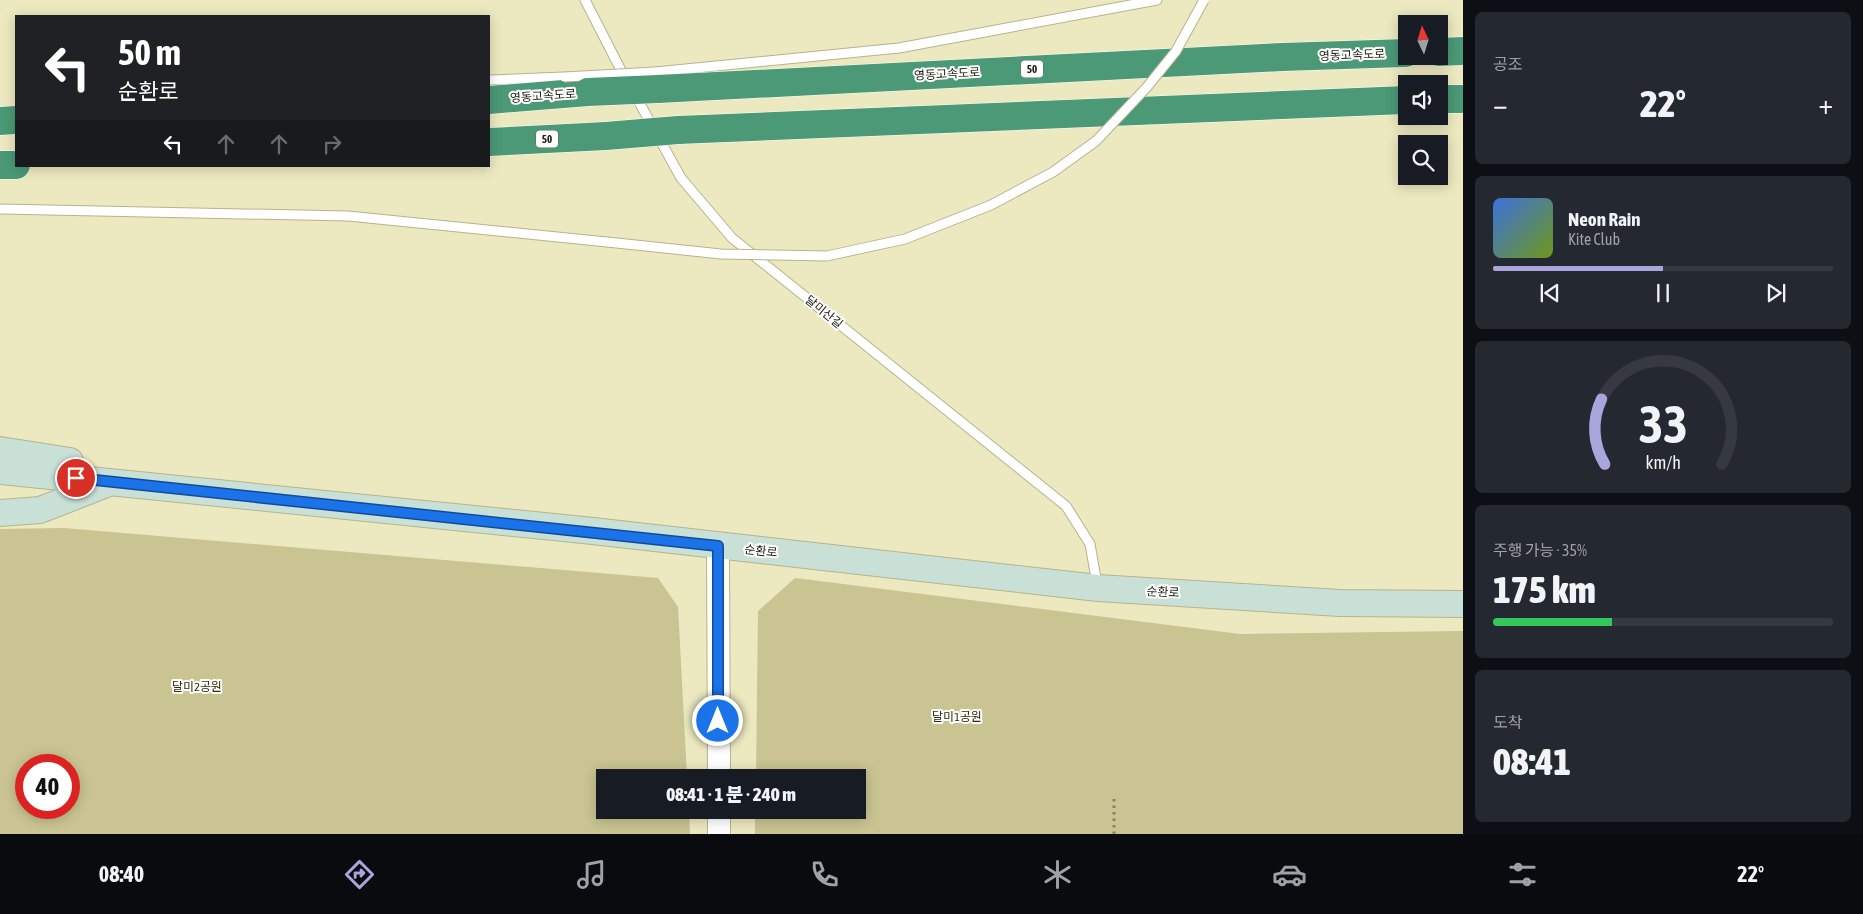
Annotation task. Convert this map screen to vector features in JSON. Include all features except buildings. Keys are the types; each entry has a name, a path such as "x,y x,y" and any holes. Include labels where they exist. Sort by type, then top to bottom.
{"highway":[{"path":"1448,52 1463,51"},
{"name":"영동고속도로","path":"490,100 588,92 656,81 1398,53"},
{"path":"1448,99 1463,98"},
{"name":"50","path":"490,142 678,130 1398,100"},
{"path":"0,121 15,120"},
{"path":"0,165 15,165"}],"main road":[{"path":"0,450 78,462 114,481"},
{"name":"순환로","path":"0,471 114,481 1098,588 1340,603 1463,604"},
{"path":"0,513 40,510 114,481"}],"street":[{"path":"718,546 719,769"},
{"path":"719,819 719,834"}],"lane":[{"name":"달미산길","path":"585,0 616,61 681,178 732,238 1066,506 1090,544 1098,588"},
{"path":"490,80 564,76 656,81 899,48 1156,0"},
{"path":"0,209 348,216 721,254 827,256 905,239 991,205 1053,172 1096,141 1147,87 1176,50 1204,0"}],"path":[{"path":"1114,795 1114,834"}],"green space":[{"name":"달미2공원","path":"64,528 658,578 678,607 687,769 596,769 596,819 689,819 690,834 0,834 0,529"},
{"name":"달미1공원","path":"795,578 1240,634 1463,631 1463,834 755,834 755,819 866,819 866,769 756,769 758,611"}],"route":[{"path":"76,478 593,531 718,546 718,721"}]}
